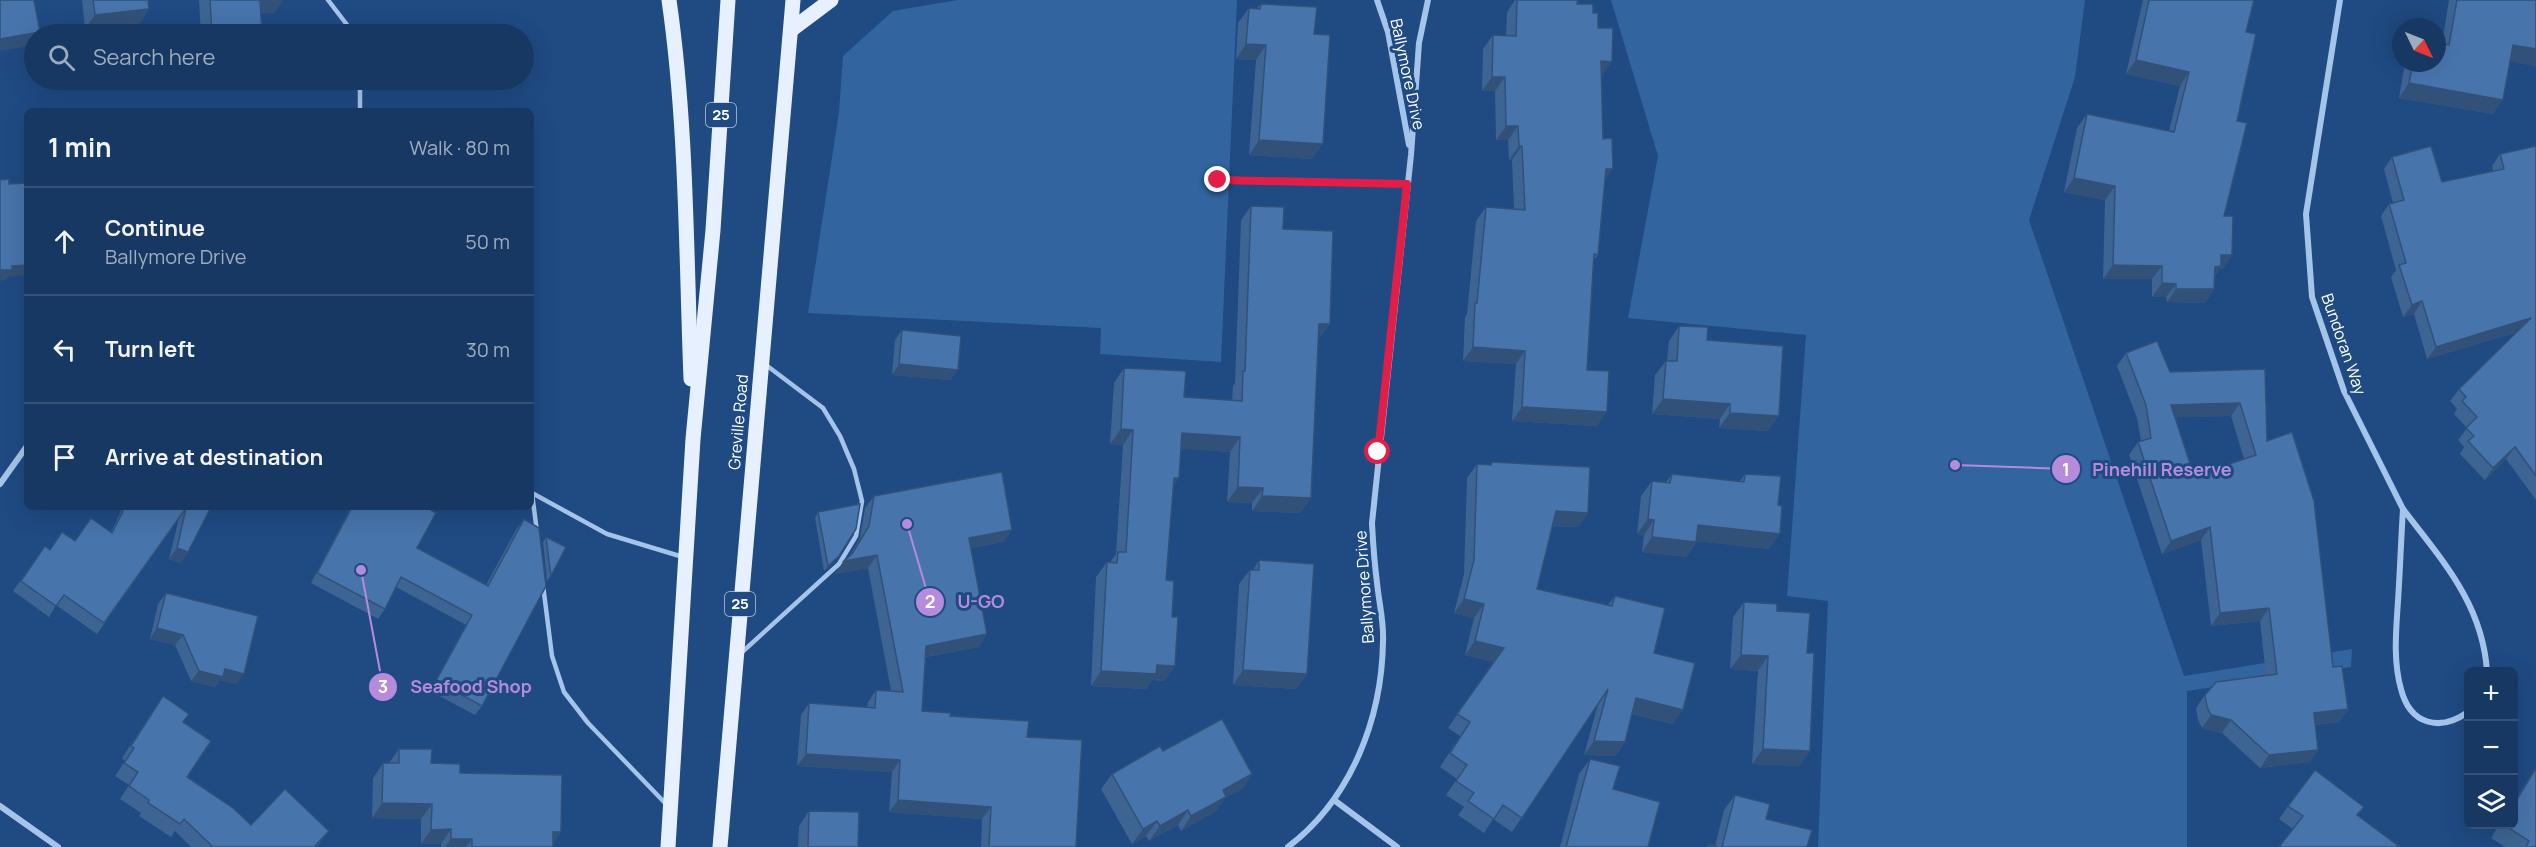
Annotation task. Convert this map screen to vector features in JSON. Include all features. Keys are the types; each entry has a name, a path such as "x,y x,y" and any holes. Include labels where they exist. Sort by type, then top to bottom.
{"main road":[{"path":"669,0 675,38 681,132 693,439"},
{"name":"25","path":"668,847 693,439 713,230 728,0"},
{"name":"Greville Road","path":"720,847 793,0"},
{"path":"791,30 831,0"}],"street":[{"name":"Ballymore Drive","path":"1377,0 1388,32 1411,154"},
{"name":"Ballymore Drive","path":"1288,847 1317,823 1334,800 1361,752 1376,699 1381,670 1383,640 1372,523 1411,154 1419,43 1428,0"},
{"name":"Bundoran Way","path":"2340,0 2306,214 2312,297 2344,391 2403,509 2460,585 2478,626 2486,651 2487,667"},
{"path":"0,484 24,450"},
{"name":"Bundoran Way","path":"2403,509 2395,649 2401,692 2410,708 2422,720 2433,724 2447,724 2464,715"},
{"path":"1334,800 1397,847"},
{"path":"0,806 58,847"}],"lane":[{"path":"328,0 346,24"},
{"path":"360,90 360,108"},
{"path":"1218,180 1407,184"},
{"path":"736,658 839,564 856,536 862,501 854,469 840,436 823,408 761,361"},
{"path":"534,494 607,534 686,558"},
{"path":"534,509 538,540"},
{"path":"542,575 552,656 564,692 588,723 670,808"}],"shaded area":[{"path":"958,0 1237,0 1221,362 1100,354 1101,328 808,313 839,112 843,56 893,11"},
{"path":"1611,0 2085,0 2075,77 2029,220 2184,676 2352,649 2351,667 2187,691 2187,847 1818,847 1828,601 1787,596 1806,335 1628,318 1658,156"}],"building":[{"path":"0,0 34,0 38,24 24,24 24,35 0,39"},
{"path":"93,0 148,0 149,9 95,15"},
{"path":"210,0 260,0 261,24 211,24"},
{"path":"1517,0 1578,0 1577,4 1593,4 1593,13 1598,13 1598,28 1613,28 1612,62 1601,61 1603,139 1612,138 1613,169 1606,169 1598,255 1594,254 1587,370 1609,371 1607,412 1522,407 1525,351 1473,347 1475,303 1477,303 1486,207 1525,210 1522,146 1519,146 1518,126 1506,126 1505,77 1492,77 1493,35 1516,36"},
{"path":"2149,0 2254,0 2246,32 2256,34 2237,121 2247,123 2224,216 2233,216 2232,255 2221,255 2221,266 2215,267 2214,289 2176,289 2176,284 2162,283 2162,266 2113,265 2115,186 2074,178 2087,114 2174,132 2189,72 2136,60"},
{"path":"2457,0 2536,0 2536,49 2513,45 2503,100 2409,83 2411,72 2446,72 2446,44 2449,45"},
{"path":"1261,4 1317,7 1314,34 1330,35 1323,144 1259,140 1266,45 1246,44 1249,8 1260,9"},
{"path":"2431,146 2442,182 2504,169 2500,154 2536,146 2536,476 2515,447 2493,468 2468,441 2474,436 2466,428 2477,417 2462,401 2466,397 2459,389 2531,318 2436,347 2422,301 2412,305 2399,265 2406,263 2389,204 2404,200 2392,157"},
{"path":"9,179 9,184 24,183 24,265 12,266 12,270 0,270 0,180"},
{"path":"1251,206 1284,207 1283,229 1333,231 1330,324 1319,324 1311,498 1262,496 1263,488 1238,487 1240,437 1182,433 1179,478 1174,478 1166,580 1174,581 1172,617 1178,617 1175,666 1157,665 1156,674 1101,671 1107,562 1117,563 1118,552 1126,552 1133,430 1121,429 1124,368 1186,371 1184,397 1242,401"},
{"path":"1679,326 1708,327 1707,340 1783,346 1779,416 1730,413 1730,404 1663,399 1666,361 1677,361"},
{"path":"902,330 961,336 958,370 899,364"},
{"path":"2157,341 2170,372 2265,369 2267,441 2292,432 2314,501 2333,667 2342,666 2348,709 2314,713 2318,750 2269,755 2231,720 2211,715 2207,707 2205,695 2216,682 2277,674 2269,608 2220,613 2210,527 2171,541 2138,442 2151,438 2146,405 2126,353","holes":["2240,403 2256,455 2194,476 2171,405"]},
{"path":"1492,462 1590,467 1588,513 1556,511 1537,589 1612,606 1615,596 1665,608 1654,653 1695,663 1683,710 1636,698 1625,742 1594,741 1608,689 1522,818 1503,805 1494,819 1468,801 1474,793 1456,781 1467,765 1450,753 1470,722 1457,714 1504,648 1475,641 1484,604 1464,599 1474,560 1477,464 1491,465"},
{"path":"1002,472 1012,530 969,538 987,634 926,646 922,711 951,713 950,716 1029,721 1027,737 1082,740 1076,847 989,847 991,807 898,800 900,760 806,754 809,703 875,708 876,690 903,692 877,555 844,561 852,554 869,526 874,496"},
{"path":"1672,474 1744,482 1745,474 1781,476 1778,505 1782,506 1780,534 1698,525 1696,542 1652,537 1654,520 1648,519 1652,481 1670,483"},
{"path":"860,504 856,529 839,556 828,566 818,512"},
{"path":"124,510 185,510 104,623 64,595 56,606 21,581 45,546 50,550 62,532 75,541 91,518 112,533"},
{"path":"186,510 209,510 188,552 177,548"},
{"path":"350,510 431,510 436,513 417,548 488,586 524,519 539,528 546,586 482,706 436,681 472,615 401,577 385,609 317,573"},
{"path":"546,537 566,547 551,576"},
{"path":"1259,560 1314,564 1307,674 1243,670 1250,570 1259,570"},
{"path":"166,593 258,616 244,674 225,669 223,677 199,671 183,635 157,628"},
{"path":"1744,602 1777,604 1777,611 1810,613 1807,653 1814,653 1810,751 1763,749 1768,656 1741,655"},
{"path":"163,696 189,714 183,722 211,741 187,777 233,808 251,825 285,789 329,831 314,847 213,847 184,819 180,824 148,803 149,800 129,786 138,772 124,763 134,748 131,746"},
{"path":"1222,719 1252,774 1223,790 1226,797 1191,816 1188,810 1160,826 1157,821 1143,829 1112,774 1160,746 1163,751"},
{"path":"399,749 432,749 431,763 460,764 460,773 562,775 561,832 553,832 553,847 472,847 472,839 451,839 451,829 431,830 432,804 382,803 383,763 399,763"},
{"path":"1590,759 1620,766 1613,789 1660,802 1648,847 1566,847"},
{"path":"2536,768 2536,847 2526,847 2529,841 2510,829 2518,829 2518,797"},
{"path":"2315,770 2364,807 2357,815 2400,847 2279,847 2303,816 2288,806"},
{"path":"1735,795 1770,804 1766,819 1812,830 1807,847 1722,847"},
{"path":"809,811 859,812 858,847 808,847"}],"place":[{"name":"Pinehill Reserve","path":"1955,465"},
{"name":"U-GO","path":"907,524"},
{"name":"Seafood Shop","path":"361,570"}],"route":[{"path":"1218,180 1407,184 1378,452"}]}
